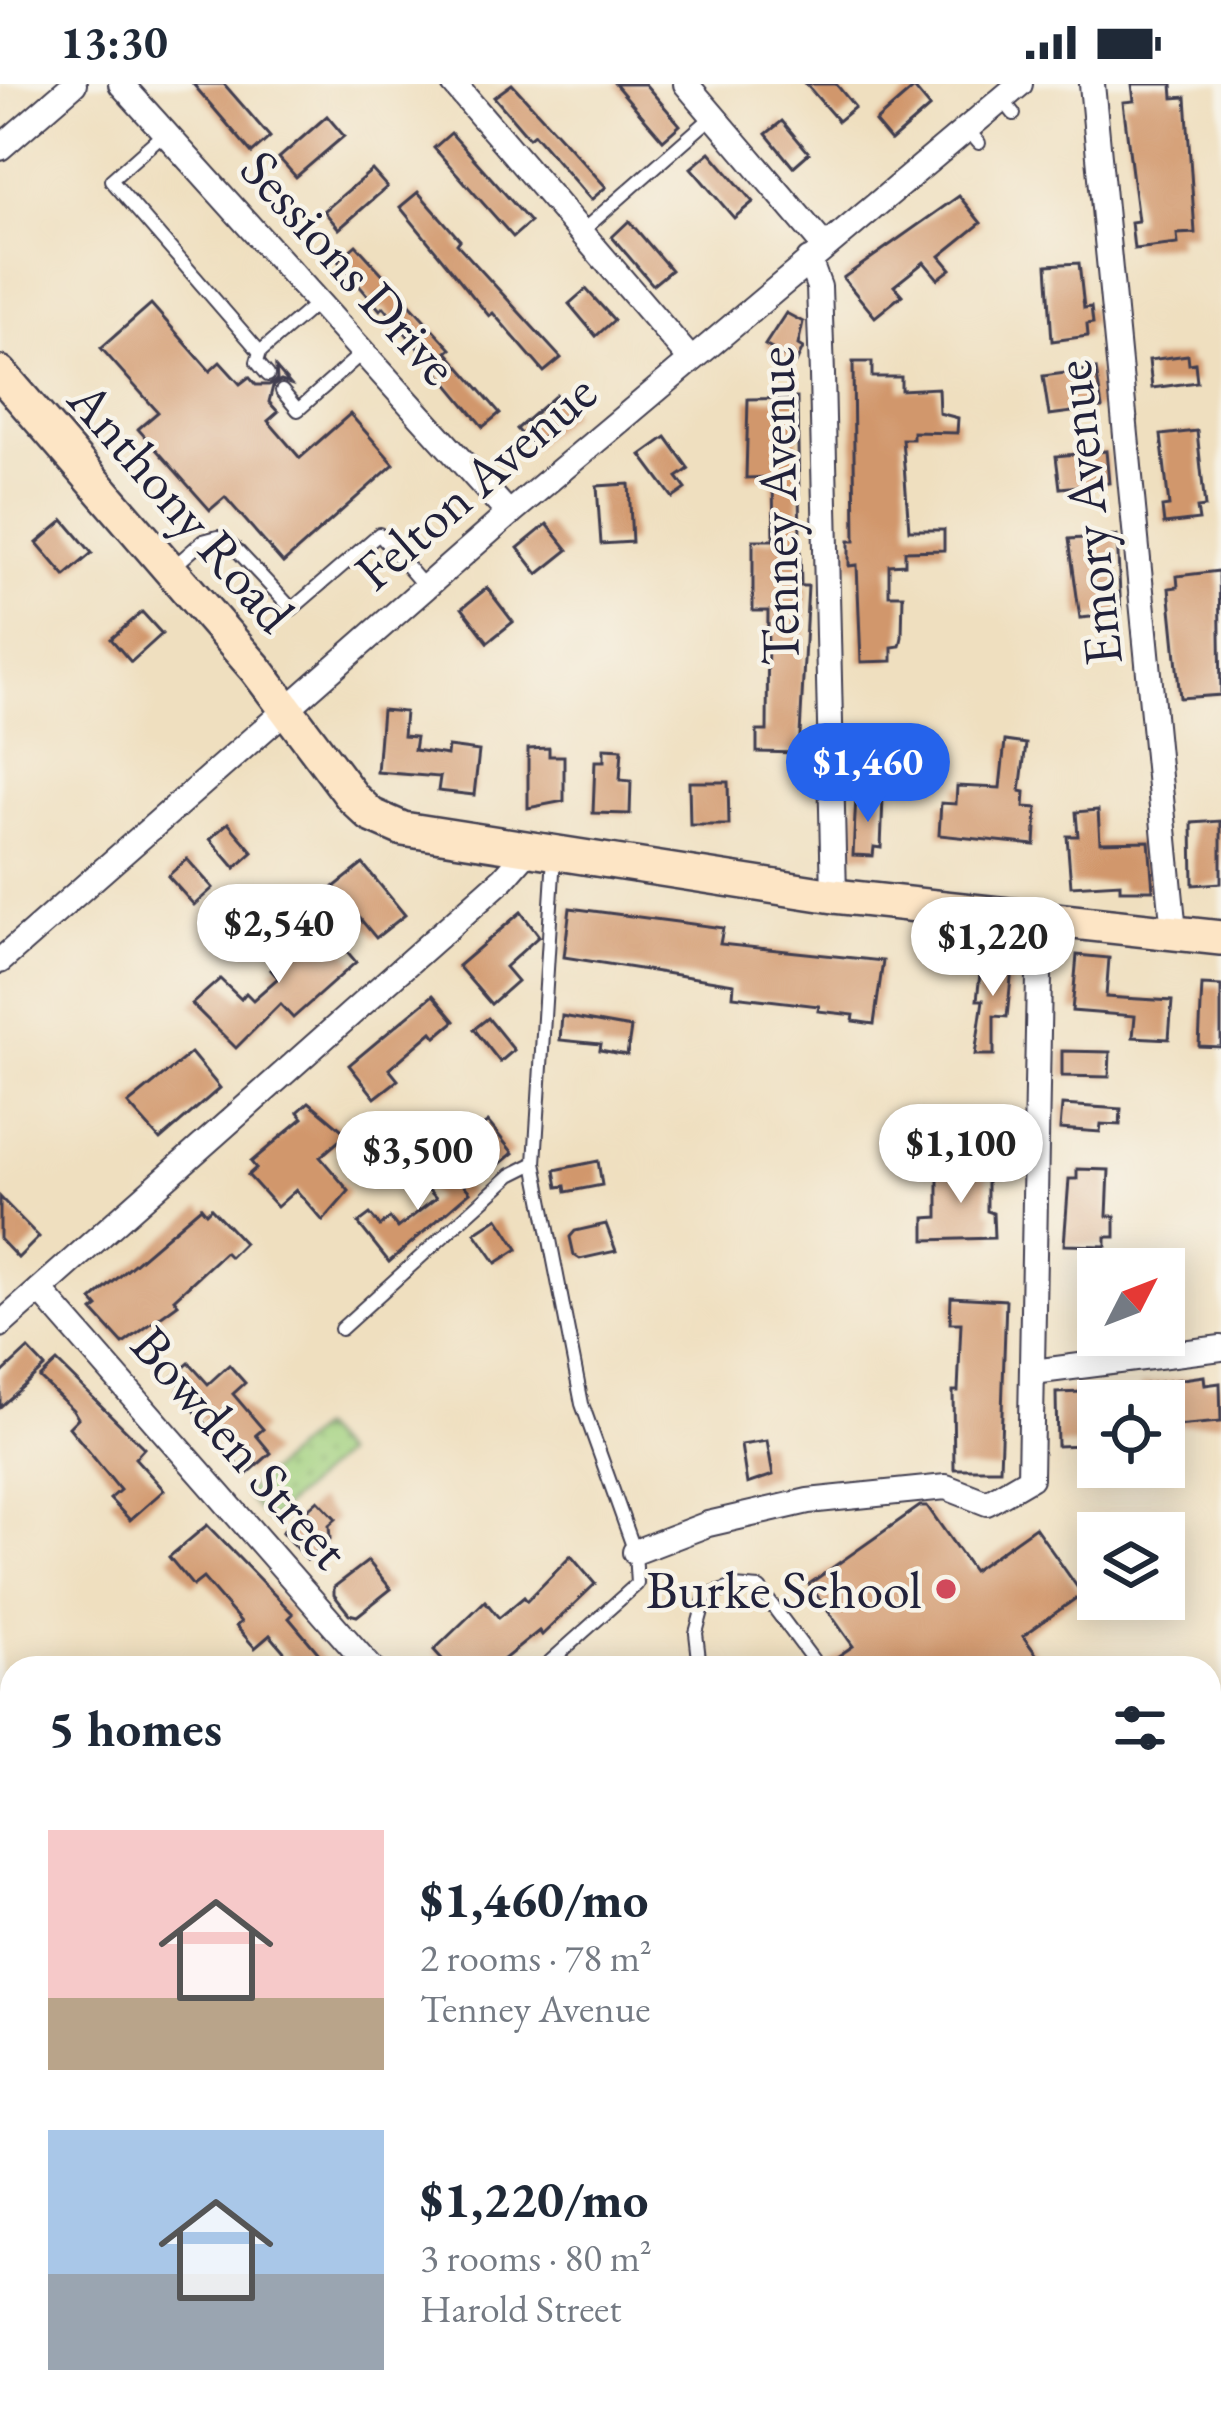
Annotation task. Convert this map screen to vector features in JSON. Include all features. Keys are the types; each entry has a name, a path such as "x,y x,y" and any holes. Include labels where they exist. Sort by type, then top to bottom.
{"street":[{"path":"0,148 74,84"},
{"name":"Sessions Drive","path":"121,84 509,514"},
{"path":"686,84 817,254"},
{"name":"Emory Avenue","path":"1092,84 1101,247 1174,932"},
{"path":"461,87 692,360"},
{"name":"Felton Avenue","path":"0,962 509,514 817,254 973,136 1010,95"},
{"name":"Tenney Avenue","path":"817,254 833,896"},
{"name":"Anthony Road","path":"0,373 170,569 371,815 403,829 833,896 1221,938"},
{"path":"0,1325 504,878 542,851"},
{"path":"635,1552 708,1524 808,1501 946,1487 987,1503 1030,1478 1040,919"},
{"name":"Bowden Street","path":"40,1290 360,1656"},
{"path":"1033,1372 1221,1348"}],"lane":[{"path":"581,232 713,116"},
{"path":"164,133 111,180 260,352"},
{"path":"268,375 257,362 260,352 317,302"},
{"path":"282,391 298,410 363,352"},
{"path":"170,569 202,541 218,537 233,546 292,609 379,534 425,587"},
{"path":"542,851 535,1163 582,1403 635,1552 637,1584 556,1656"},
{"path":"341,1329 511,1175 535,1163"},
{"path":"699,1656 696,1633 706,1596 734,1587 760,1589 811,1656"}],"green space":[{"path":"318,1428 342,1455 268,1521 244,1494"}],"building":[{"path":"193,84 224,84 270,137 252,153"},
{"path":"512,84 606,187 591,200 534,134 529,138 494,97"},
{"path":"615,84 645,84 680,125 663,140"},
{"path":"806,84 836,84 855,107 838,121"},
{"path":"1132,84 1172,84 1173,98 1186,97 1195,233 1177,234 1178,244 1134,249 1131,222 1138,221 1123,102 1134,101"},
{"path":"914,88 930,107 891,141 875,122"},
{"path":"327,116 344,136 296,177 279,158"},
{"path":"782,121 809,153 793,167 766,134"},
{"path":"451,133 530,222 513,237 434,148"},
{"path":"710,152 753,202 734,218 691,168"},
{"path":"372,170 387,187 339,229 324,211"},
{"path":"418,192 460,240 457,244 561,358 544,372 493,313 489,316 400,207"},
{"path":"959,196 981,223 940,256 951,269 938,279 924,262 894,286 902,295 875,317 843,278"},
{"path":"629,221 671,270 653,285 612,237"},
{"path":"356,245 451,349 447,352 500,413 483,427 384,307 380,310 338,261"},
{"path":"1079,263 1084,308 1091,307 1093,323 1087,324 1088,336 1052,341 1047,265"},
{"path":"586,289 614,320 596,336 569,304"},
{"path":"151,304 210,371 220,362 240,384 249,377 256,385 269,385 277,380 276,368 290,384 281,381 273,386 269,402 278,412 268,421 300,458 350,414 394,464 283,563 225,497 210,510 138,429 158,412 101,348"},
{"path":"786,313 803,322 798,345 803,348 796,363 765,345"},
{"path":"1188,355 1189,364 1195,363 1197,382 1152,388 1149,360"},
{"path":"853,362 872,362 872,377 901,377 901,390 938,388 939,413 958,418 957,433 913,432 913,439 902,439 909,530 944,530 944,550 905,551 905,564 889,565 889,595 903,595 902,637 900,646 892,647 892,661 861,662 857,565 849,566 849,541 855,541"},
{"path":"1096,369 1102,408 1049,415 1043,376"},
{"path":"556,395 572,413 533,447 517,429"},
{"path":"797,398 801,586 808,586 799,753 757,752 757,731 767,731 768,611 753,611 753,540 774,540 773,477 746,478 748,399"},
{"path":"1197,431 1205,507 1197,508 1199,520 1164,524 1162,507 1169,506 1161,435"},
{"path":"666,437 689,469 677,477 686,489 673,498 641,455"},
{"path":"1106,451 1109,483 1060,488 1056,456"},
{"path":"629,484 632,542 601,544 597,486"},
{"path":"64,520 92,553 65,576 37,543"},
{"path":"547,524 568,550 538,574 518,548"},
{"path":"1117,536 1121,614 1080,618 1069,539"},
{"path":"1219,571 1221,695 1180,698 1169,588 1178,587 1177,576"},
{"path":"487,588 513,622 488,642 462,608"},
{"path":"142,612 162,634 131,662 111,639"},
{"path":"382,710 405,712 403,736 416,737 414,750 447,755 448,747 479,751 474,795 438,791 440,777 377,772"},
{"path":"1005,741 1026,744 1020,791 1025,792 1024,807 1037,808 1035,845 939,835 941,803 956,804 957,786 1000,788"},
{"path":"549,748 549,756 564,756 564,801 528,808 528,749"},
{"path":"604,748 622,749 620,780 631,781 630,814 593,813 595,761 604,761"},
{"path":"689,782 728,782 729,825 690,825"},
{"path":"856,796 883,798 881,848 874,847 873,856 853,855"},
{"path":"1098,810 1100,842 1149,841 1153,890 1120,890 1120,883 1071,886 1067,836 1078,836 1076,812"},
{"path":"1221,821 1221,883 1193,885 1192,823"},
{"path":"228,823 253,852 235,868 210,839"},
{"path":"187,859 213,888 194,905 168,876"},
{"path":"363,864 405,915 376,938 334,887"},
{"path":"570,908 723,928 720,944 883,961 874,1024 853,1021 854,1015 818,1011 819,1006 733,996 734,984 564,957"},
{"path":"521,912 539,936 505,967 517,981 491,1004 458,966"},
{"path":"317,916 356,962 293,1018 280,1004 236,1048 192,1004 220,979 241,999 246,993 253,1000 278,978 271,970 308,938 301,930"},
{"path":"1077,955 1109,958 1106,997 1172,1001 1169,1039 1133,1037 1135,1016 1072,1011"},
{"path":"982,956 1013,959 1007,1017 994,1016 994,1055 975,1055 983,1000 977,1000"},
{"path":"1202,985 1221,986 1221,1047 1199,1046"},
{"path":"433,995 455,1021 436,1037 432,1032 389,1069 398,1080 375,1098 349,1065"},
{"path":"562,1016 631,1028 627,1055 600,1050 601,1044 560,1040"},
{"path":"488,1018 514,1050 500,1062 474,1029"},
{"path":"1062,1051 1110,1052 1109,1077 1062,1076"},
{"path":"191,1053 220,1088 160,1140 128,1104"},
{"path":"309,1102 347,1134 320,1157 349,1191 323,1221 296,1190 277,1207 248,1175 256,1168 251,1162 303,1118 298,1112"},
{"path":"1062,1105 1121,1109 1120,1125 1101,1124 1100,1132 1060,1129"},
{"path":"488,1122 513,1153 495,1168 475,1132"},
{"path":"438,1156 470,1192 389,1262 358,1223 370,1214 380,1226 390,1218 398,1228 436,1198 426,1187 436,1178 426,1167"},
{"path":"598,1161 602,1185 566,1192 565,1186 558,1187 555,1170"},
{"path":"938,1167 987,1167 987,1211 993,1213 994,1238 925,1240 925,1218 938,1217"},
{"path":"1077,1169 1109,1170 1107,1216 1115,1216 1115,1237 1106,1237 1106,1246 1064,1245 1069,1179 1077,1179"},
{"path":"0,1197 39,1237 18,1258 0,1239"},
{"path":"201,1207 206,1213 211,1208 244,1243 230,1257 225,1252 174,1299 178,1304 123,1344 93,1311 98,1307 92,1300"},
{"path":"498,1218 518,1249 496,1263 475,1233"},
{"path":"606,1224 616,1251 580,1259 574,1255 570,1237 575,1231"},
{"path":"951,1297 1006,1300 1000,1469 954,1469 953,1391 958,1391 961,1323 950,1323"},
{"path":"28,1349 45,1367 0,1407 0,1375"},
{"path":"57,1362 144,1448 135,1458 164,1490 130,1520 110,1499 120,1490 69,1427 78,1418 73,1410 40,1378"},
{"path":"189,1363 208,1384 229,1365 245,1383 233,1394 263,1429 256,1435 271,1453 246,1475 178,1390 182,1386 174,1376"},
{"path":"1204,1376 1205,1385 1220,1383 1221,1422 1185,1425 1185,1380 1176,1380"},
{"path":"1077,1392 1077,1445 1057,1446 1056,1393"},
{"path":"767,1441 773,1475 747,1484 741,1445"},
{"path":"318,1500 336,1519 329,1525 330,1539 307,1560 282,1532"},
{"name":"Burke School","path":"920,1506 927,1506 973,1571 1035,1527 1077,1587 1077,1598 1023,1636 1037,1656 838,1656 853,1646 809,1584"},
{"path":"207,1525 293,1614 289,1618 321,1656 288,1656 270,1635 255,1648 236,1626 241,1622 203,1578 193,1586 169,1557"},
{"path":"571,1556 595,1584 542,1635 539,1631 508,1656 439,1656 434,1650 485,1601 499,1618 524,1597 527,1601"},
{"path":"368,1561 391,1589 357,1616 349,1614 334,1595 334,1587"}],"place":[{"name":"Burke School","path":"946,1589"}]}
